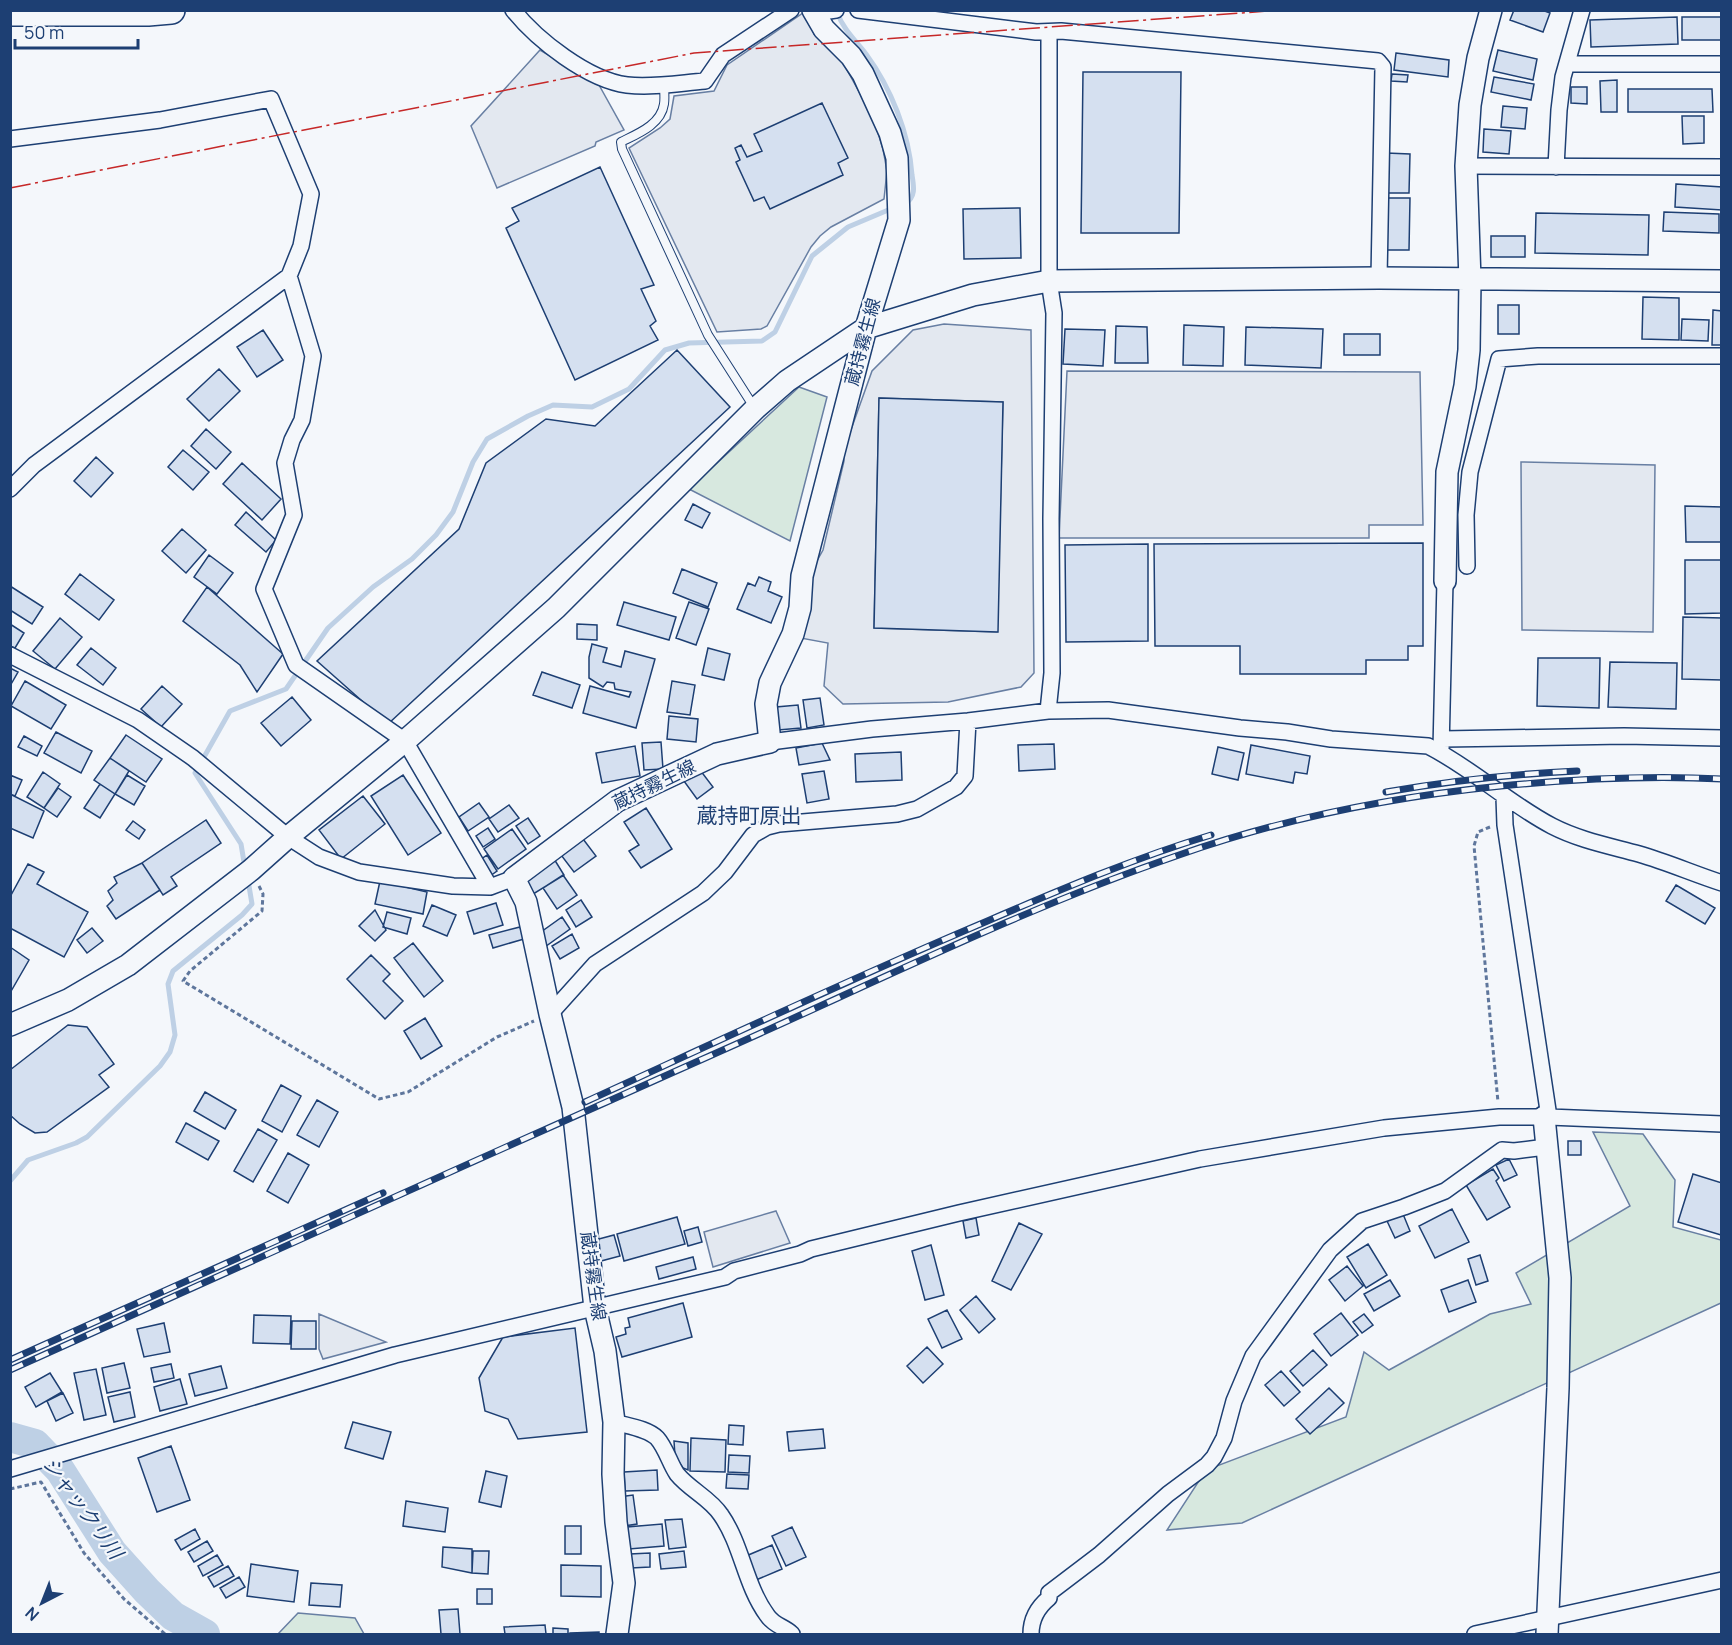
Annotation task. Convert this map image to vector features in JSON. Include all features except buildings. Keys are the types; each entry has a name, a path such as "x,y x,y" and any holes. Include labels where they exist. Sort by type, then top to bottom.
{"highway":[{"path":"10,12 171,10"}],"street":[{"path":"513,10 522,22 541,39 572,61 600,77 629,85 705,81 723,55 791,10"},
{"path":"858,10 1049,33 1060,31 1378,62 1383,67 1379,278"},
{"path":"1442,746 1447,472 1465,386 1469,350 1470,280 1466,166 1474,82 1491,10"},
{"path":"1556,167 1559,110 1567,64 1582,10"},
{"name":"蔵持霧生線","path":"617,1635 624,1583 616,1522 613,1474 615,1422 605,1351 595,1308 573,1107 526,902 514,878 617,801 717,754 770,742 766,705 770,683 793,634 800,608 802,576 866,328 899,220 897,158 890,133 863,74 851,56 824,29 821,11"},
{"path":"1048,711 1052,673 1051,519 1054,313 1049,281 1049,33"},
{"path":"1567,64 1722,64"},
{"path":"10,139 160,120 271,99 311,194 301,246 289,276 34,465 10,489"},
{"path":"1466,166 1722,167"},
{"path":"289,276 313,356 302,420 292,440 285,463 294,515 264,589 296,665 405,741 490,887"},
{"path":"10,1025 68,1000 128,965 228,890 288,837 405,741 556,608 755,409 787,381 866,328 973,295 1049,281 1379,278 1722,281"},
{"path":"1467,566 1466,515 1470,472 1499,359 1538,356 1722,356"},
{"path":"10,655 138,720 193,758 288,837 318,857 360,872 453,886 490,887 514,878"},
{"path":"770,742 1048,711 1108,710 1331,739 1428,746 1612,736 1722,738"},
{"path":"550,1014 595,964 710,888 759,831 779,824 910,811 956,787 965,777 967,766 968,721"},
{"path":"1442,746 1504,797 1553,826 1591,841 1642,855 1722,884"},
{"path":"1504,797 1505,819 1546,1117 1546,1147 1560,1278 1558,1388 1547,1626"},
{"path":"10,1469 395,1354 725,1277 734,1271 822,1246 1200,1159 1384,1128 1499,1117 1722,1124"},
{"path":"1016,1635 1031,1632 1040,1605 1049,1598 1049,1593 1099,1555 1167,1494 1207,1465 1214,1457 1224,1438 1233,1401 1253,1356 1330,1250 1362,1221 1404,1208 1445,1191 1502,1150 1514,1151 1546,1147"},
{"path":"615,1422 648,1432 658,1438 677,1474 711,1502 721,1514 730,1530 758,1599 767,1615 786,1633"},
{"path":"1474,1635 1547,1626 1722,1580"}],"lane":[{"path":"664,84 664,105 659,116 652,124 621,142 622,149 708,334 755,409"}],"path":[{"path":"1499,1117 1474,846 1478,832 1505,819"},
{"path":"254,868 263,894 262,911 190,971 183,981 379,1099 408,1092 497,1037 550,1014"},
{"path":"10,1488 41,1482 84,1553 107,1581 165,1635"}],"shaded area":[{"path":"803,13 809,19 814,34 842,61 873,117 887,171 884,199 831,227 820,236 811,247 767,326 761,329 717,332 629,148 670,119 674,96 714,91 727,65"},
{"path":"540,50 599,85 624,130 596,142 595,146 497,188 471,126"},
{"path":"944,324 1031,330 1034,673 1021,687 948,702 843,704 824,686 828,643 795,637 808,577 823,550 844,461 843,452 872,371 913,330","holes":["879,398 1003,402 997,632 874,628"]},
{"path":"1067,371 1420,372 1423,525 1369,525 1369,538 1059,538"},
{"path":"799,387 827,397 790,541 689,489"},
{"path":"1521,462 1655,465 1653,632 1522,630"},
{"path":"1593,1132 1643,1134 1675,1180 1673,1227 1721,1240 1721,1303 1242,1523 1167,1530 1206,1470 1346,1417 1364,1352 1389,1370 1490,1314 1531,1304 1516,1273 1630,1206"},
{"path":"776,1211 790,1243 713,1267 704,1232"},
{"path":"319,1314 386,1342 323,1359 319,1349"},
{"path":"298,1613 355,1618 364,1634 278,1634"}],"waterway":[{"path":"837,12 846,29 875,67 891,96 903,127 913,184 913,195 905,204"},
{"path":"245,868 241,844 195,773 230,711 286,689 328,628 373,587 412,559 436,535 453,512 473,462 487,439 553,405 592,407 629,389 665,350 689,343 762,341 775,332 812,256 848,227 893,208"},
{"path":"10,1181 28,1160 87,1137 160,1066 170,1052 175,1035 168,984 173,971 242,915 252,904 248,880"},
{"name":"シャックリ川","path":"10,1437 35,1444 60,1470 112,1552 173,1616 205,1634"}],"railway":[{"path":"1386,792 1481,778 1577,771"},
{"path":"10,1370 949,948 1063,899 1179,855 1298,820 1419,796 1501,786 1583,780 1667,777 1722,779"},
{"path":"585,1102 830,990 1064,888 1122,865 1211,835"},
{"path":"10,1360 383,1193"}],"power":[{"path":"10,188 694,53 1282,10"}],"district":[{"name":"蔵持町原出","path":"749,816"}]}
